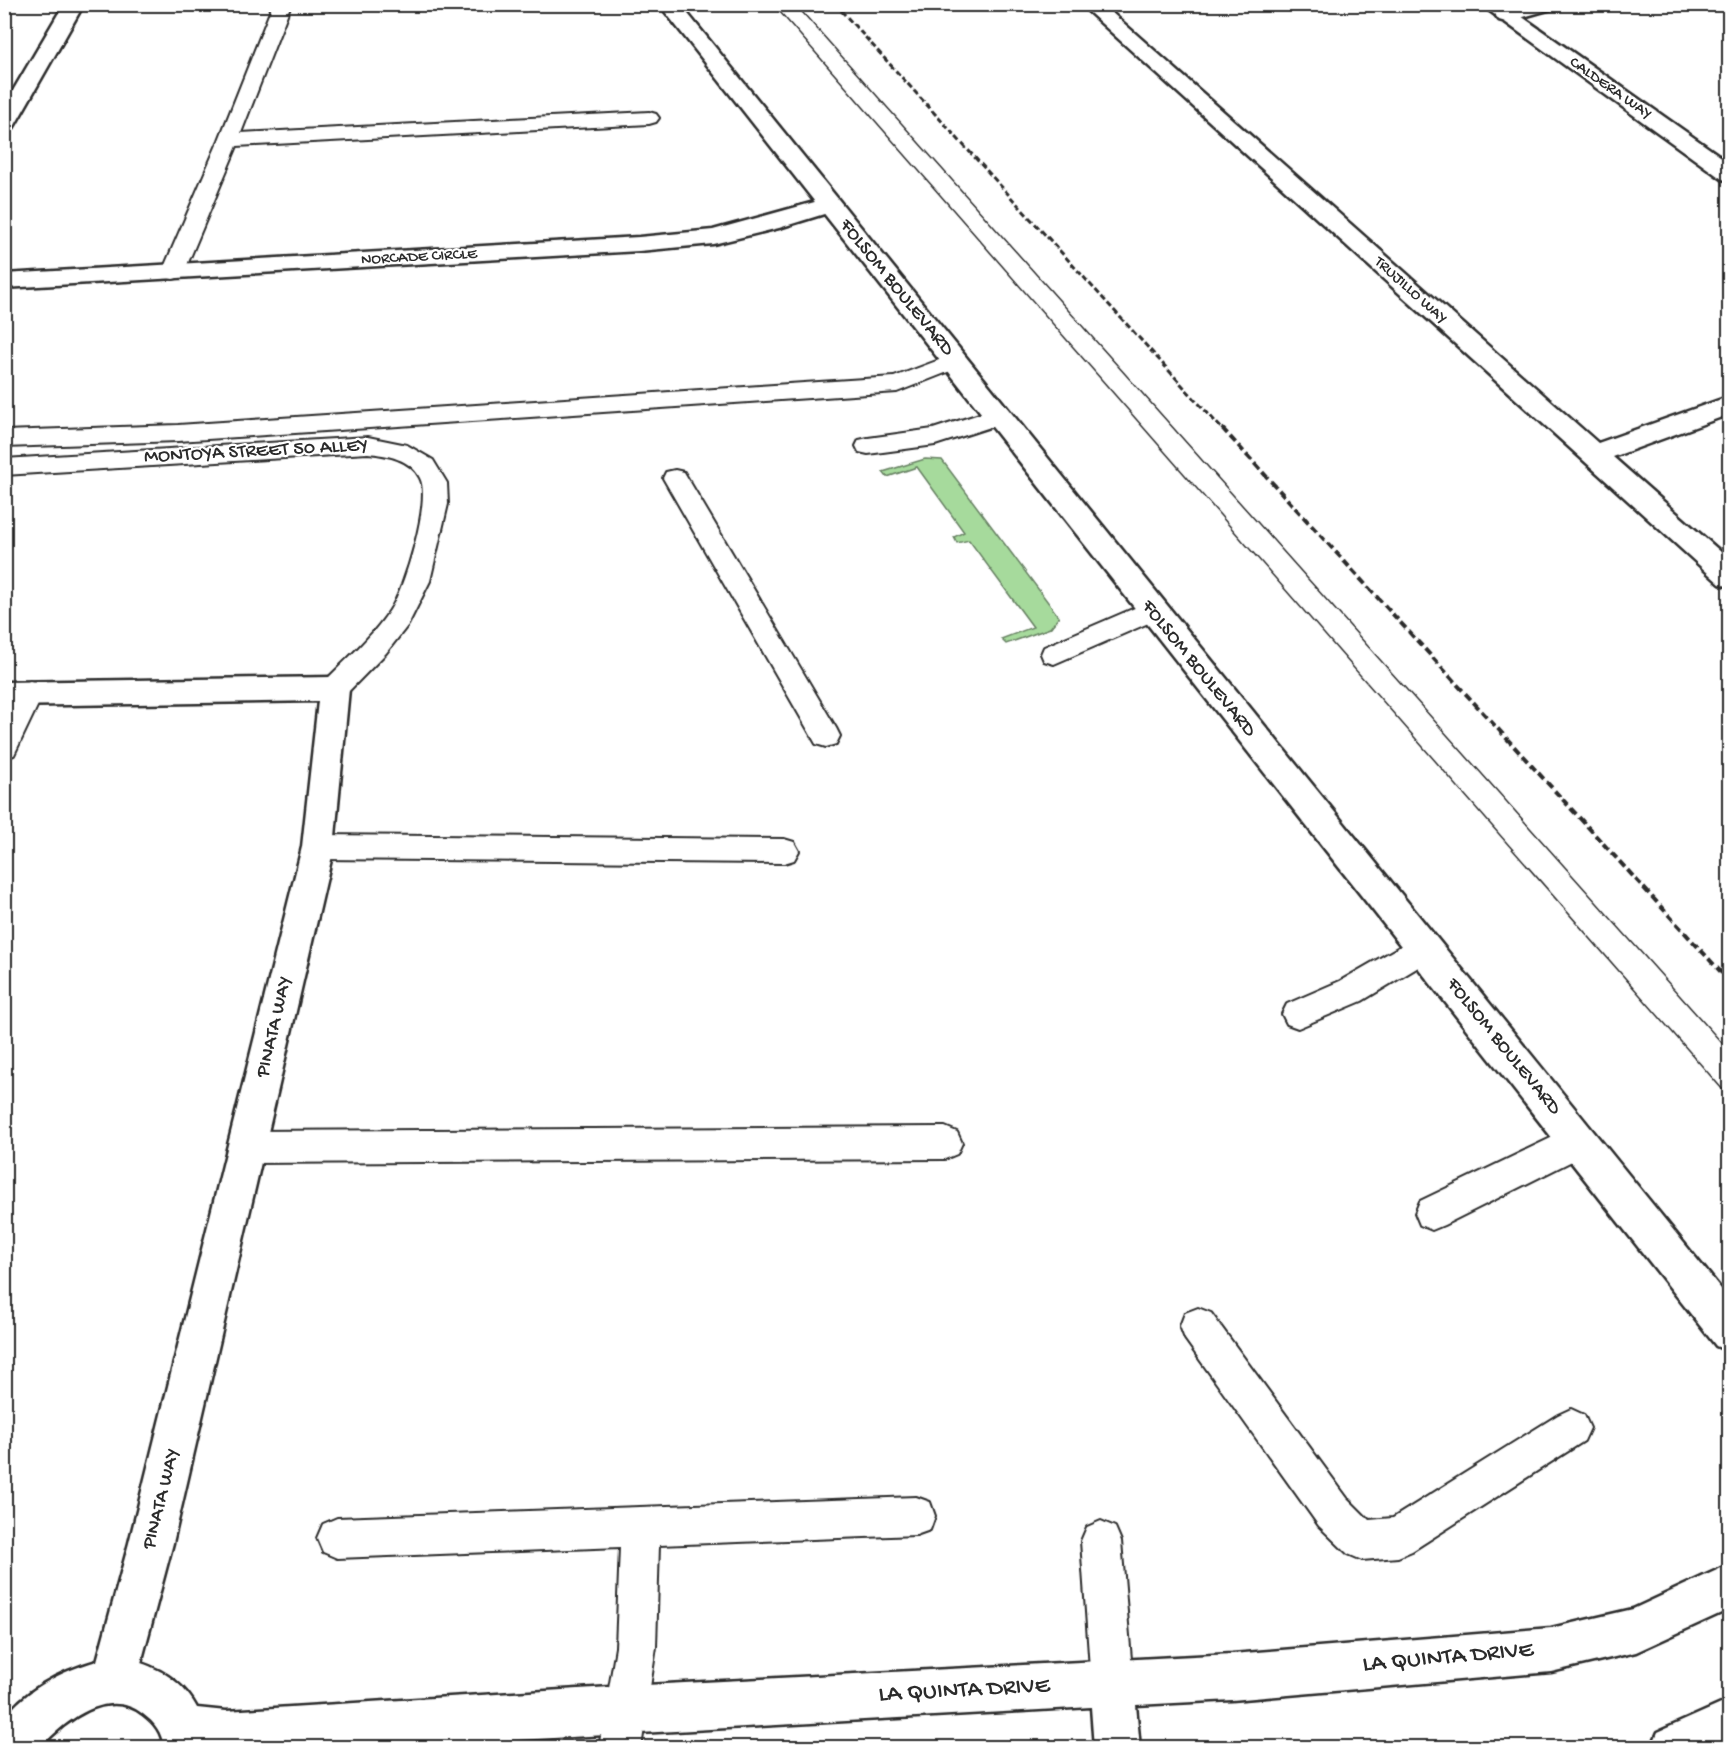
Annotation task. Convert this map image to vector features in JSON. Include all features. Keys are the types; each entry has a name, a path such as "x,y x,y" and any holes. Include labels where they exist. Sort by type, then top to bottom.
{"street":[{"path":"4,125 74,4"},
{"name":"FOLSOM BOULEVARD","path":"669,4 1730,1332"},
{"name":"TRUJILLO WAY","path":"1090,4 1730,577"},
{"path":"1498,10 1548,4"},
{"name":"CALDERA WAY","path":"1498,10 1730,174"},
{"name":"NORCADE CIRCLE","path":"4,281 589,249 713,237 771,224 829,205"},
{"path":"1593,455 1730,404"},
{"path":"17,693 334,689"},
{"name":"PINATA WAY","path":"114,1680 151,1543 318,847 334,689"},
{"name":"LA QUINTA DRIVE","path":"186,1738 226,1734 623,1728 1112,1683 1232,1677 1551,1650 1636,1630 1730,1586"},
{"path":"12,1748 19,1736 40,1713 63,1696 88,1685 114,1680 138,1684 158,1694 174,1712 186,1738"},
{"path":"1112,1683 1118,1748"},
{"path":"1674,1748 1730,1723"}],"lane":[{"path":"173,272 229,140 282,4"},
{"path":"229,140 649,118"},
{"path":"4,439 178,433 897,384 955,362"},
{"path":"868,446 936,436 998,416"},
{"name":"MONTOYA STREET 50 ALLEY","path":"4,467 368,445 383,446 407,453 425,466 435,483 436,503 420,572 413,594 386,637 334,689"},
{"path":"675,477 826,736"},
{"path":"1054,654 1152,611"},
{"path":"4,747 17,693"},
{"path":"318,847 784,852"},
{"path":"1298,1014 1351,991 1424,948"},
{"path":"1432,1213 1578,1141"},
{"path":"246,1147 945,1143"},
{"path":"1198,1326 1333,1512 1362,1540 1398,1537 1571,1428"},
{"path":"337,1538 916,1516"},
{"path":"623,1728 636,1647 640,1526"},
{"path":"1101,1541 1112,1683"}],"green space":[{"path":"925,459 942,460 1059,617 1050,628 1006,644 1001,639 1033,627 969,540 957,543 954,537 964,532 917,467 887,477 883,472"}],"tram line":[{"path":"773,4 1730,1098"},
{"path":"795,4 1730,1052"}],"railway":[{"path":"835,4 1223,430"},
{"path":"1222,428 1730,982"}]}
